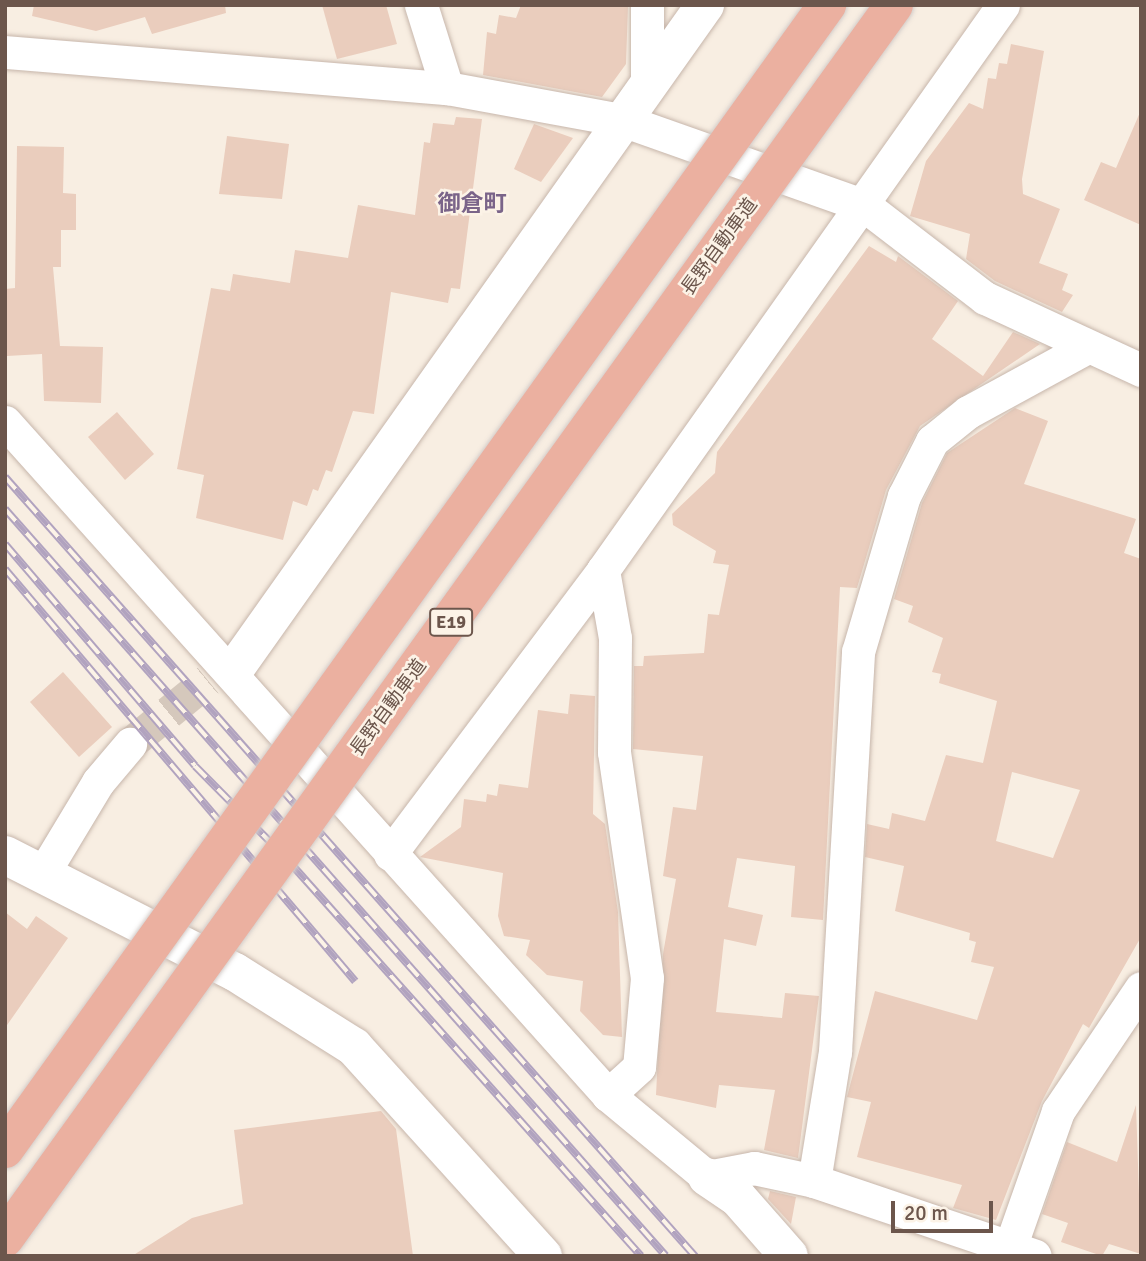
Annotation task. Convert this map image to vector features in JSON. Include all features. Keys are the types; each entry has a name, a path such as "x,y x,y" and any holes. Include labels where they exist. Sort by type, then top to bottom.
{"highway":[{"name":"E19","path":"5,1149 827,5"},
{"name":"長野自動車道","path":"5,1238 894,5"}],"street":[{"path":"421,5 447,88"},
{"path":"647,5 647,84"},
{"path":"221,675 705,5"},
{"path":"390,853 603,570 865,206 1003,5"},
{"path":"5,52 447,88 622,120 865,206 985,298 1141,370"},
{"path":"814,1181 835,1052 858,652 904,496 932,441 968,412 1087,347"},
{"path":"5,422 221,675 390,853 608,1095 707,1177 738,1198 789,1256"},
{"path":"603,570 615,638 614,752 647,978 639,1067 608,1095"},
{"path":"45,870 98,782 130,744"},
{"path":"5,855 45,870 235,972 354,1047 543,1256"},
{"path":"707,1177 754,1168 814,1181 1018,1253 1058,1111 1141,988"}],"building":[{"path":"34,5 225,5 226,13 152,34 145,17 96,31 32,16"},
{"path":"322,5 386,5 397,44 337,59"},
{"path":"521,5 628,5 626,64 602,97 483,75 487,32 496,34 499,15 516,18"},
{"path":"1011,44 1044,51 1022,179 1023,194 1060,209 1039,263 1068,274 1062,290 1073,295 1062,312 995,281 966,259 970,234 910,216 926,161 969,103 983,109 988,78 996,79 999,63 1007,64"},
{"path":"1141,110 1141,225 1084,200 1101,162 1116,168"},
{"path":"456,117 482,119 460,289 451,288 448,303 391,292 374,414 353,411 332,472 326,470 318,491 313,489 307,506 293,501 283,540 196,518 204,475 177,469 211,288 230,291 233,274 290,283 295,250 348,258 358,205 415,215 424,142 430,143 433,123 454,125"},
{"path":"534,124 573,138 541,182 514,169"},
{"path":"227,136 289,144 282,199 219,194"},
{"path":"17,146 64,147 63,193 76,194 76,230 61,230 61,267 53,267 60,346 103,347 101,403 44,401 42,354 7,356 5,289 15,288"},
{"path":"869,246 896,262 898,256 958,301 932,339 983,376 1013,332 1040,344 920,426 886,490 857,588 840,587 823,920 791,917 795,866 737,858 728,907 763,915 756,946 724,939 716,1012 782,1018 785,993 819,996 798,1158 764,1150 775,1090 719,1085 716,1108 656,1095 663,954 676,879 663,876 673,807 696,810 703,756 633,749 634,666 643,666 644,656 704,653 708,614 719,615 729,565 713,563 716,551 673,525 672,514 715,473 717,452"},
{"path":"1015,408 1048,421 1024,484 1136,519 1124,553 1141,559 1141,937 1089,1028 1083,1024 1042,1101 996,1220 953,1208 962,1185 857,1157 871,1102 847,1097 875,991 977,1020 994,967 971,962 976,942 969,940 970,933 895,911 904,866 865,857 867,824 889,829 892,813 925,821 946,755 983,763 997,701 939,683 941,674 932,672 943,638 908,622 913,606 894,599 922,503 947,453","holes":["1012,772 1080,790 1053,858 996,841"]},
{"path":"117,412 154,454 125,480 88,437"},
{"path":"63,672 112,727 79,757 30,702"},
{"path":"570,694 595,696 593,814 605,824 618,912 622,1037 603,1035 580,1011 583,981 547,975 526,955 530,940 504,936 498,916 503,873 420,857 461,827 464,799 486,802 487,794 497,796 499,784 528,788 538,710 568,714"},
{"path":"5,912 27,929 36,916 68,938 5,1028"},
{"path":"1136,1105 1141,1254 1109,1244 1102,1256 1061,1242 1068,1223 1042,1214 1067,1142 1117,1162"},
{"path":"381,1111 396,1129 413,1256 132,1256 192,1218 243,1204 234,1130"},
{"path":"770,1191 796,1197 791,1224 768,1199"}],"tunnel":[{"path":"130,744 208,680"}],"railway":[{"path":"5,477 695,1256"},
{"path":"5,509 666,1256"},
{"path":"5,544 195,766 284,856 641,1256"},
{"path":"5,569 355,981"}],"district":[{"name":"御倉町","path":"472,204"}]}
